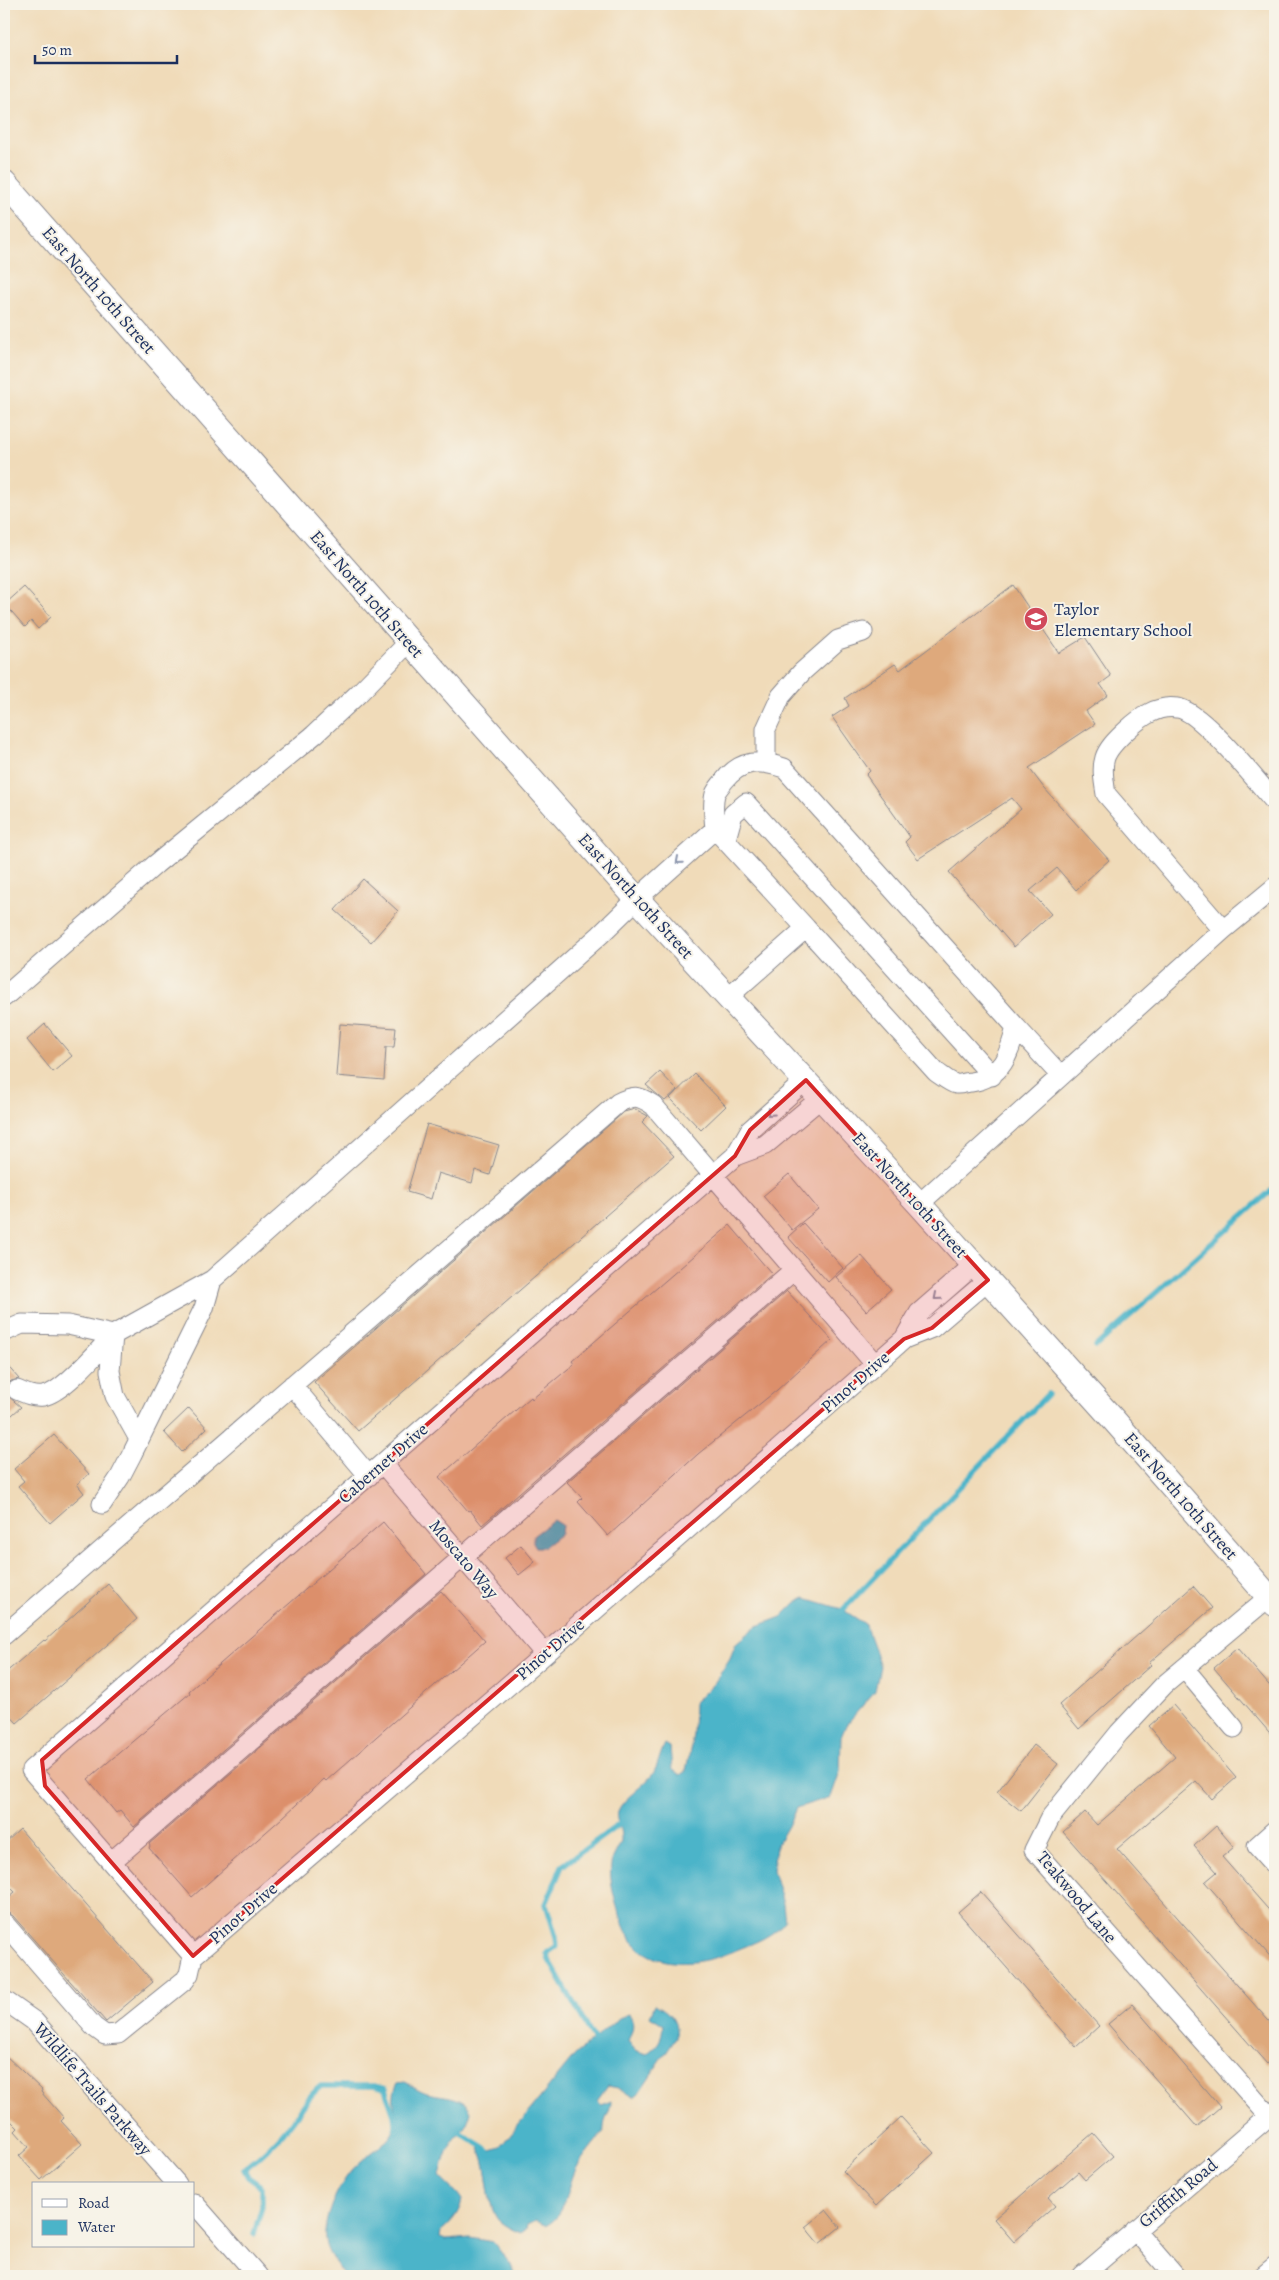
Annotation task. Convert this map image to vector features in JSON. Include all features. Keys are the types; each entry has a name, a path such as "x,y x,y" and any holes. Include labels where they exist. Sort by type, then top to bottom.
{"main road":[{"name":"East North 10th Street","path":"5,186 637,898 919,1204 1112,1418 1272,1600"}],"street":[{"path":"766,762 766,729 781,696 802,672 838,640 863,632"},
{"path":"4,997 156,864 314,735 409,642"},
{"path":"1223,930 1106,794 1102,772 1107,749 1129,728 1156,708 1179,708 1202,721 1275,802"},
{"path":"1016,1027 1011,1048 1003,1065 992,1076 980,1081 956,1084 936,1072 721,834 713,807 716,791 726,778 743,764 766,762 784,768 1061,1076"},
{"path":"17,1390 30,1396 46,1396 77,1374 113,1335 212,1280 593,942 637,898 721,834 733,814 746,803 992,1076"},
{"path":"919,1204 1223,930 1275,887"},
{"path":"728,996 806,928"},
{"name":"Cabernet Drive","path":"111,1862 44,1786 36,1765 713,1176 735,1156 750,1130 806,1080"},
{"path":"4,1635 611,1110 630,1097 642,1098 653,1105 875,1364"},
{"name":"Cabernet Drive","path":"735,1156 765,1145 822,1098"},
{"path":"4,1923 94,2027 105,2035 118,2034 185,1980 189,1974 193,1956 111,1862 794,1270"},
{"name":"Pinot Drive","path":"193,1956 545,1654 904,1339 919,1313 981,1273"},
{"path":"102,1504 120,1477 204,1308 212,1280"},
{"path":"4,1332 22,1324 68,1326 113,1335"},
{"path":"113,1335 110,1372 115,1396 139,1440"},
{"name":"Moscato Way","path":"292,1385 463,1558 545,1654"},
{"name":"Teakwood Lane","path":"1272,1600 1164,1685 1119,1734 1050,1818 1034,1850 1272,2114"},
{"path":"1184,1668 1234,1728"},
{"path":"1275,1830 1258,1846 1275,1866"},
{"name":"Wildlife Trails Parkway","path":"4,2000 34,2021 175,2182"},
{"name":"Griffith Road","path":"1082,2276 1272,2114"},
{"path":"195,2204 258,2276"},
{"path":"1135,2230 1175,2276"},
{"path":"1263,2276 1275,2266"}],"highlighted area":[{"path":"806,1080 988,1280 932,1328 904,1339 193,1956 45,1786 42,1760 735,1156 750,1130"}],"water":[{"path":"554,1520 562,1525 561,1534 544,1547 536,1547 533,1542 533,1536"},
{"path":"805,1598 842,1609 865,1624 880,1666 875,1691 846,1725 841,1737 840,1771 831,1797 796,1808 776,1846 773,1870 783,1904 785,1921 775,1931 762,1939 722,1956 696,1962 669,1962 645,1953 635,1944 625,1928 611,1882 611,1865 621,1841 618,1811 624,1802 652,1775 665,1744 670,1747 672,1769 680,1775 686,1771 693,1735 694,1703 715,1682 730,1658 736,1643 755,1627 781,1617 795,1603"},
{"path":"655,2004 672,2017 676,2026 676,2037 638,2094 633,2097 618,2088 608,2086 597,2101 602,2105 611,2101 604,2131 576,2169 558,2215 545,2225 535,2221 527,2225 526,2229 520,2233 504,2225 499,2221 492,2206 485,2166 479,2149 483,2146 491,2150 500,2147 575,2055 619,2018 629,2014 631,2017 633,2027 628,2041 635,2050 646,2054 650,2051 659,2042 663,2030 663,2024 650,2016"},
{"path":"405,2082 427,2093 458,2099 471,2111 466,2124 447,2152 440,2176 462,2200 454,2217 441,2231 440,2238 446,2240 470,2238 493,2242 511,2265 515,2276 346,2276 330,2255 325,2240 325,2230 334,2199 351,2171 392,2134 396,2121 395,2090 398,2083"}],"building":[{"path":"1013,585 1059,653 1085,637 1111,676 1100,684 1108,695 1086,711 1095,724 1029,768 1044,788 1109,860 1076,890 1057,868 1030,891 1051,914 1014,947 949,872 1021,809 1012,798 918,859 905,842 910,837 866,775 870,771 832,717 849,706 845,698 895,664 900,670"},
{"path":"24,587 51,617 38,629 31,621 25,627 5,604"},
{"path":"363,879 398,911 371,942 335,910"},
{"path":"45,1024 72,1056 53,1072 27,1040"},
{"path":"340,1024 396,1028 394,1047 386,1047 384,1080 336,1076"},
{"path":"660,1072 677,1090 665,1101 646,1085"},
{"path":"695,1074 726,1106 701,1130 670,1098"},
{"path":"635,1109 648,1116 642,1122 674,1156 358,1431 314,1382 624,1112"},
{"path":"427,1124 499,1145 490,1175 475,1170 472,1183 438,1173 431,1199 407,1192"},
{"path":"789,1174 818,1209 792,1230 763,1196"},
{"path":"803,1223 843,1268 828,1282 788,1237"},
{"path":"730,1225 772,1274 482,1525 439,1477 531,1397 532,1399 574,1364 572,1361"},
{"path":"861,1255 891,1289 866,1311 836,1277"},
{"path":"787,1291 832,1340 777,1390 698,1454 608,1536 578,1502 582,1498 567,1482"},
{"path":"4,1362 19,1379 11,1381 7,1385 8,1396 21,1407 4,1422"},
{"path":"189,1408 207,1428 182,1452 164,1432"},
{"path":"54,1435 89,1474 77,1484 84,1493 50,1523 18,1486 24,1481 14,1469"},
{"path":"383,1522 426,1574 134,1827 120,1810 116,1813 88,1779 190,1693 189,1691"},
{"path":"521,1545 535,1562 519,1575 505,1558"},
{"path":"108,1584 137,1619 17,1723 4,1709 4,1674 45,1641"},
{"path":"1193,1586 1212,1608 1149,1663 1151,1665 1079,1729 1059,1705"},
{"path":"441,1591 485,1641 326,1781 324,1779 192,1897 149,1848 149,1844"},
{"path":"1237,1648 1275,1692 1275,1739 1214,1668"},
{"path":"1173,1705 1236,1778 1212,1799 1196,1781 1117,1849 1275,2028 1275,2057 1267,2064 1063,1832 1085,1812 1097,1825 1175,1757 1149,1726"},
{"path":"1034,1745 1058,1764 1021,1811 997,1792"},
{"path":"1216,1826 1234,1847 1222,1857 1275,1917 1275,1962 1205,1882 1217,1872 1194,1846"},
{"path":"20,1829 153,1982 106,2022 13,1916 4,1910 4,1901 15,1892 4,1881 4,1844"},
{"path":"981,1892 1099,2026 1076,2047 958,1912"},
{"path":"1132,2004 1220,2107 1197,2127 1108,2024"},
{"path":"4,2054 42,2090 41,2092 64,2118 61,2121 82,2144 41,2180 19,2156 29,2147 15,2131 18,2128 4,2114"},
{"path":"901,2117 934,2153 876,2206 843,2171"},
{"path":"1093,2133 1113,2156 1085,2180 1078,2172 1048,2198 1055,2206 1014,2242 994,2219"},
{"path":"826,2210 840,2227 819,2244 805,2227"}],"waterway":[{"path":"1096,1346 1275,1187"},
{"path":"838,1615 1048,1394"},
{"path":"597,2044 549,1960 547,1953 557,1946 546,1904 562,1866 625,1820"},
{"path":"254,2234 262,2207 262,2187 248,2177 244,2169 275,2141 292,2122 308,2099 321,2086 374,2086 385,2089 396,2121 396,2133"},
{"path":"456,2130 488,2150"}],"place":[{"name":"Taylor Elementary School","path":"1036,619"}]}
